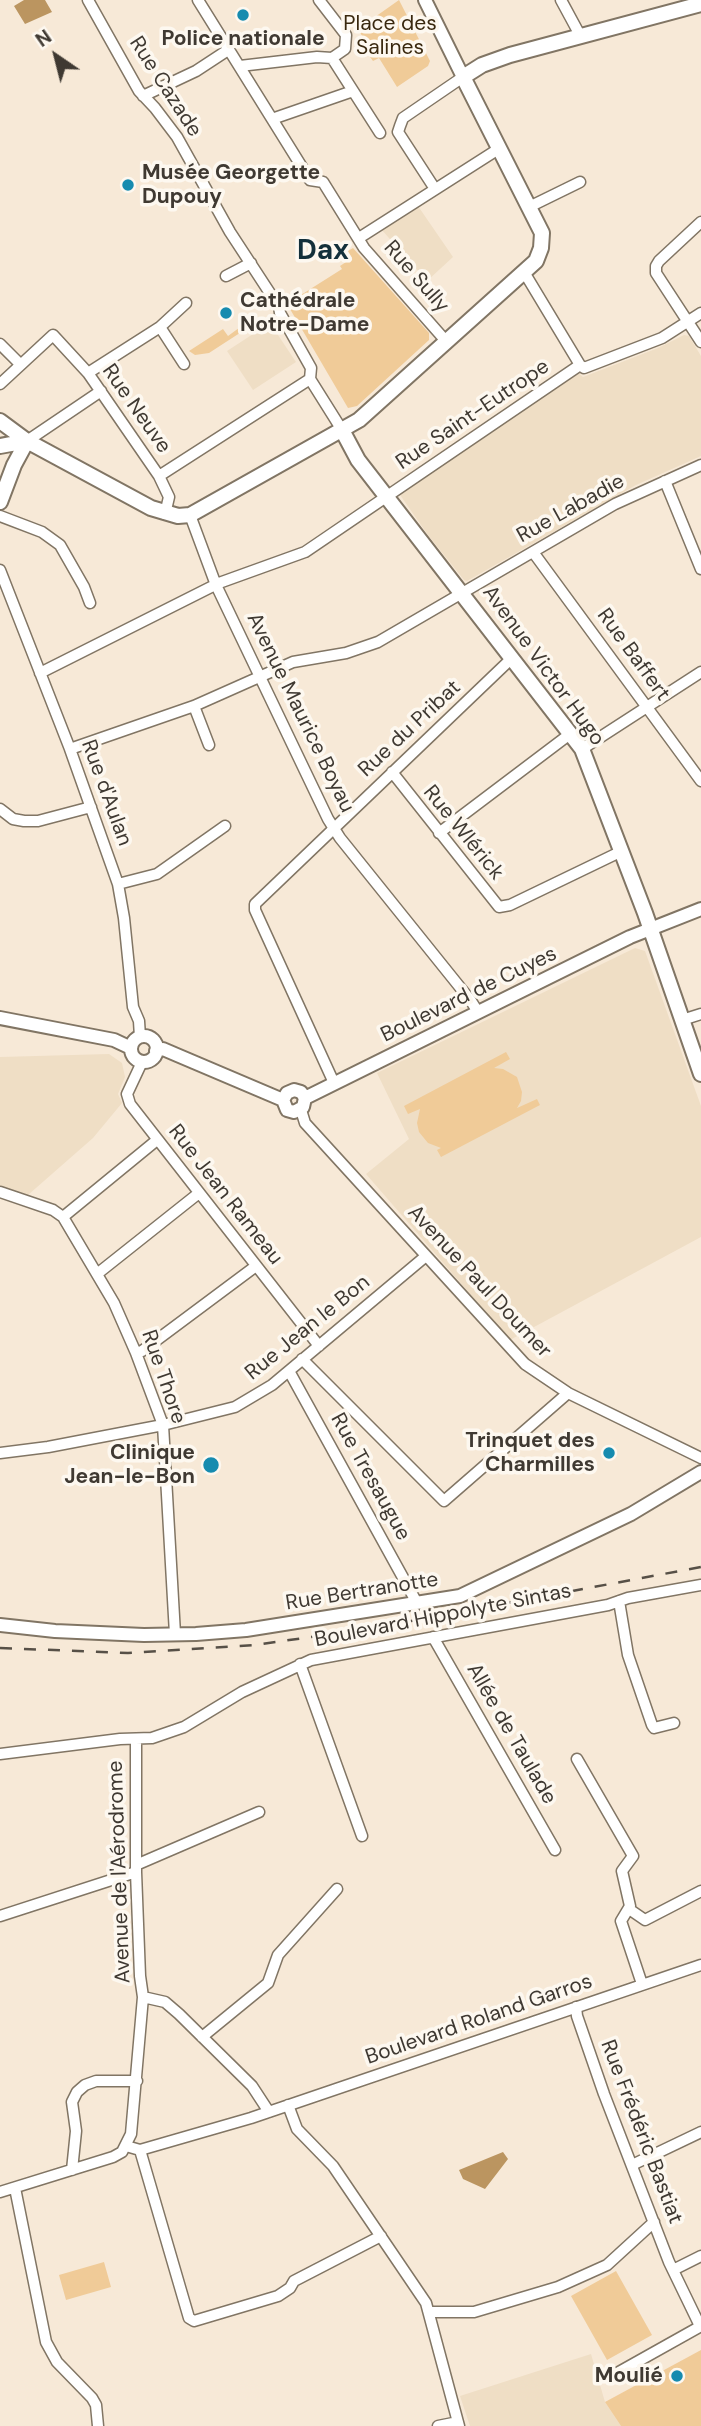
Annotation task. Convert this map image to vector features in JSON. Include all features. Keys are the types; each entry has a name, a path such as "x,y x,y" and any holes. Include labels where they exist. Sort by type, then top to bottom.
{"main road":[{"path":"0,421 27,441 151,509 165,514 190,515 359,420 536,261 541,248 542,233 463,77 482,65 510,55 701,4"},
{"name":"Avenue Victor Hugo","path":"342,430 355,455 582,749 622,851 701,1074"},
{"path":"0,446 27,441"},
{"path":"0,502 14,465 27,441"}],"street":[{"name":"Rue Cazade","path":"89,0 143,96 155,107 177,137 230,232 279,307 311,368 310,379 342,430"},
{"name":"Rue Sully","path":"198,0 310,180 323,183 364,248 445,340"},
{"path":"240,66 317,57 332,58 345,49 346,35 319,0"},
{"path":"425,0 463,77 403,118 398,132 435,189"},
{"path":"561,0 581,37"},
{"path":"143,96 195,71 228,50"},
{"path":"332,58 380,133"},
{"path":"272,119 353,91"},
{"path":"359,238 500,148"},
{"path":"529,207 580,182"},
{"path":"701,222 656,266 656,273 701,342"},
{"path":"226,276 251,263"},
{"path":"523,272 584,368 662,338 701,313"},
{"path":"88,373 160,327 186,303"},
{"path":"160,327 184,364"},
{"name":"Rue Neuve","path":"20,364 54,335 88,373 159,477 169,497 165,514"},
{"path":"0,344 20,364 0,384"},
{"name":"Rue Saint-Eutrope","path":"40,673 216,585 300,555 580,365"},
{"path":"159,477 310,379"},
{"path":"27,441 101,391"},
{"name":"Rue Labadie","path":"70,749 194,706 293,662 346,653 378,642 615,504 701,465"},
{"path":"665,481 701,569"},
{"name":"Avenue Maurice Boyau","path":"190,515 216,585 333,827 478,1012"},
{"path":"0,516 42,532 60,545 90,603"},
{"name":"Rue Baffert","path":"533,552 701,781"},
{"name":"Rue d'Aulan","path":"0,570 70,749 118,884 133,1007 139,1021 140,1037"},
{"name":"Rue du Pribat","path":"334,1083 254,907 333,827 513,658"},
{"path":"582,749 701,671"},
{"path":"194,706 209,746"},
{"path":"439,833 570,734"},
{"name":"Rue Wlérick","path":"392,772 499,907 510,905 622,851"},
{"path":"0,809 13,819 38,821 91,807"},
{"path":"118,884 158,874 225,826"},
{"name":"Boulevard de Cuyes","path":"303,1104 334,1083 478,1012 650,928 701,909"},
{"path":"682,1020 701,1014"},
{"path":"0,1018 114,1040 131,1048"},
{"path":"140,1037 152,1039 156,1051 153,1058 142,1062 135,1059 131,1048 134,1041 140,1037"},
{"path":"156,1051 163,1049 284,1100 287,1093 294,1090 301,1092 303,1104"},
{"name":"Rue Jean Rameau","path":"142,1062 127,1094 130,1104 318,1346"},
{"name":"Avenue Paul Doumer","path":"303,1104 306,1123 525,1364 568,1394 701,1458"},
{"path":"0,1192 53,1210 63,1217 157,1140"},
{"path":"97,1274 199,1193"},
{"name":"Rue Thore","path":"63,1217 114,1303 163,1425 176,1634"},
{"name":"Rue Jean le Bon","path":"0,1453 48,1447 163,1425 235,1408 252,1399 289,1371 426,1256"},
{"path":"136,1353 256,1266"},
{"path":"302,1359 444,1502 568,1394"},
{"name":"Rue Tresaugue","path":"289,1371 417,1603"},
{"name":"Rue Bertranotte","path":"0,1625 55,1631 176,1634 246,1630 417,1603 469,1592 631,1514 701,1472"},
{"name":"Boulevard Hippolyte Sintas","path":"0,1754 120,1739 152,1738 184,1727 242,1692 300,1664 346,1651 500,1626 701,1585"},
{"path":"619,1601 628,1655 652,1725 654,1728 674,1723"},
{"name":"Allée de Taulade","path":"433,1636 555,1850"},
{"path":"300,1664 362,1836"},
{"name":"Avenue de l'Aérodrome","path":"136,1739 136,1869 140,1976 144,1997 164,2001 252,2086 269,2112"},
{"path":"577,1759 634,1856 622,1871 631,1906 621,1921 642,1984"},
{"path":"0,1916 136,1869 259,1812"},
{"path":"202,2037 268,1983 278,1955 337,1889"},
{"path":"629,1909 645,1920 701,1891"},
{"name":"Boulevard Roland Garros","path":"140,2150 269,2112 701,1965"},
{"path":"0,2192 113,2157 126,2146 131,2134 144,1997"},
{"name":"Rue Frédéric Bastiat","path":"576,2007 595,2068 654,2222 700,2326"},
{"path":"72,2170 76,2131 72,2102 77,2092 96,2081 137,2081"},
{"path":"288,2105 297,2129 333,2166 419,2291 429,2312 459,2424 438,2426"},
{"path":"632,2165 701,2132"},
{"path":"126,2146 140,2150 189,2318 194,2322 278,2296 290,2288 294,2281 381,2236"},
{"path":"15,2188 46,2343 57,2362 92,2398 96,2405 98,2426"},
{"path":"429,2312 474,2312 558,2287 607,2265 654,2222"},
{"path":"673,2270 701,2256"},
{"path":"610,2377 700,2326"}],"shaded area":[{"path":"24,0 45,0 52,12 25,24 14,6"},
{"path":"418,206 453,257 427,281 381,229"},
{"path":"270,323 296,362 253,390 227,351"},
{"path":"684,335 689,336 701,356 701,456 636,485 467,581 464,580 398,492 577,372 583,377"},
{"path":"635,948 645,951 701,1106 701,1237 510,1340 366,1174 409,1139 377,1073"},
{"path":"109,1054 122,1063 125,1077 118,1094 122,1103 93,1138 28,1195 0,1187 0,1057"},
{"path":"503,2152 508,2159 485,2189 463,2179 459,2170"},
{"path":"591,2354 605,2402 621,2426 470,2426 460,2396"}],"green space":[{"name":"Place des Salines","path":"399,0 430,61 428,66 397,87 379,58 373,61 368,54 371,51 358,29"},
{"path":"353,248 429,333 429,340 357,406 348,408 290,309 293,300 342,269 340,266 352,258 348,251"},
{"path":"243,325 246,329 209,353 195,355 189,351 223,329 228,336"},
{"path":"506,1052 510,1059 494,1068 503,1069 517,1077 522,1092 517,1108 537,1099 540,1105 441,1157 437,1150 441,1148 428,1143 419,1132 417,1123 420,1109 408,1114 404,1106"},
{"path":"104,2262 111,2287 66,2300 59,2275"},
{"path":"616,2271 652,2335 607,2360 571,2296"},
{"name":"Moulié","path":"701,2350 701,2426 621,2426 605,2402"}],"railway":[{"path":"0,1648 128,1653 254,1645 368,1629 701,1567"}],"place":[{"name":"Police nationale","path":"243,15"},
{"name":"Musée Georgette Dupouy","path":"128,185"},
{"name":"Cathédrale Notre-Dame","path":"226,313"},
{"name":"Trinquet des Charmilles","path":"609,1453"},
{"name":"Clinique Jean-le-Bon","path":"211,1465"},
{"name":"Moulié","path":"677,2376"}],"district":[{"name":"Dax","path":"323,252"}]}
